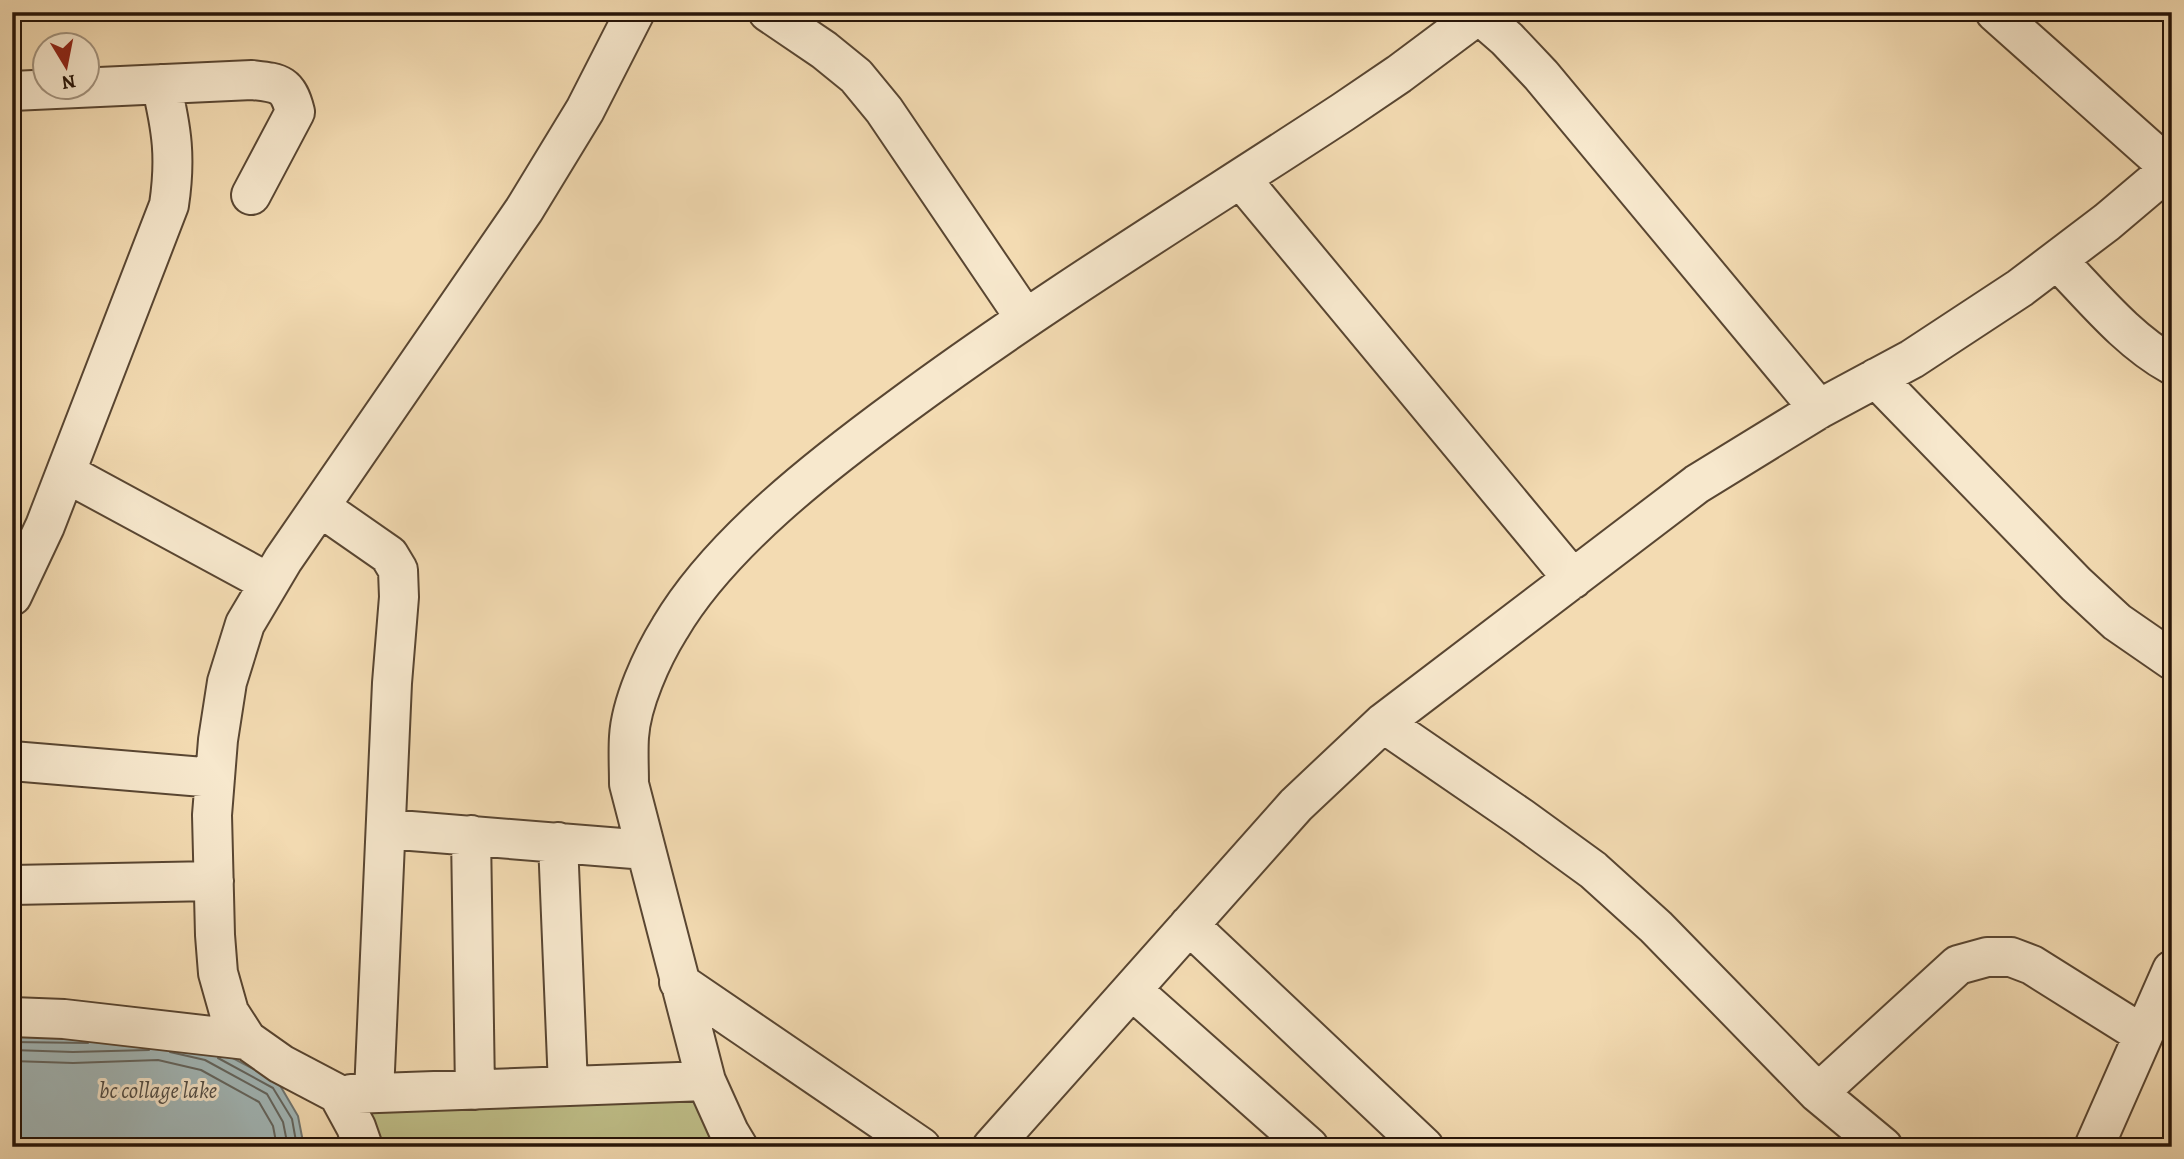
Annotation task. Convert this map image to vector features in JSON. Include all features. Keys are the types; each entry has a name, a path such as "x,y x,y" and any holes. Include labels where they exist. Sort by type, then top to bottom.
{"street":[{"path":"635,12 585,110 524,210 320,507 244,624 227,682 215,778 212,815 215,935 218,973 229,1012 247,1040 281,1064 356,1094 705,1081"},
{"path":"768,12 824,50 856,76 884,110 1025,318"},
{"path":"1010,1141 1132,990 1296,805 1383,723 1697,484 1819,409 1934,345 2020,288 2171,167 1995,12"},
{"path":"738,1147 705,1081 629,784 629,734 644,677 670,627 714,567 781,502 858,438 1025,318 1388,82 1480,13 1541,75 1819,409"},
{"path":"12,91 252,80 276,83 291,94 295,112 251,195"},
{"path":"12,596 45,526 169,205 174,175 173,143 161,84"},
{"path":"1241,179 1573,579"},
{"path":"2057,260 2129,334 2152,354 2172,366"},
{"path":"1876,378 2076,584 2117,622 2172,660"},
{"path":"66,473 269,583"},
{"path":"320,507 389,555 398,570 399,597 392,683 386,829 356,1094 356,1126 363,1147"},
{"path":"1383,723 1593,870 1656,927 1818,1093 1883,1147"},
{"path":"13,763 215,778"},
{"path":"386,829 646,849"},
{"path":"471,835 475,1090"},
{"path":"558,842 568,1086"},
{"path":"12,884 214,881"},
{"path":"1189,925 1424,1147"},
{"path":"1818,1093 1958,965 1987,957 2011,957 2032,965 2142,1034"},
{"path":"2094,1147 2172,970"},
{"path":"679,982 921,1147"},
{"path":"1132,990 1309,1147"},
{"path":"12,1017 64,1018 247,1040"}],"green space":[{"path":"374,1097 732,1102 759,1147 368,1147"}],"water":[{"name":"bc collage lake","path":"12,1035 210,1046 278,1082 298,1116 304,1147 12,1147"}]}
